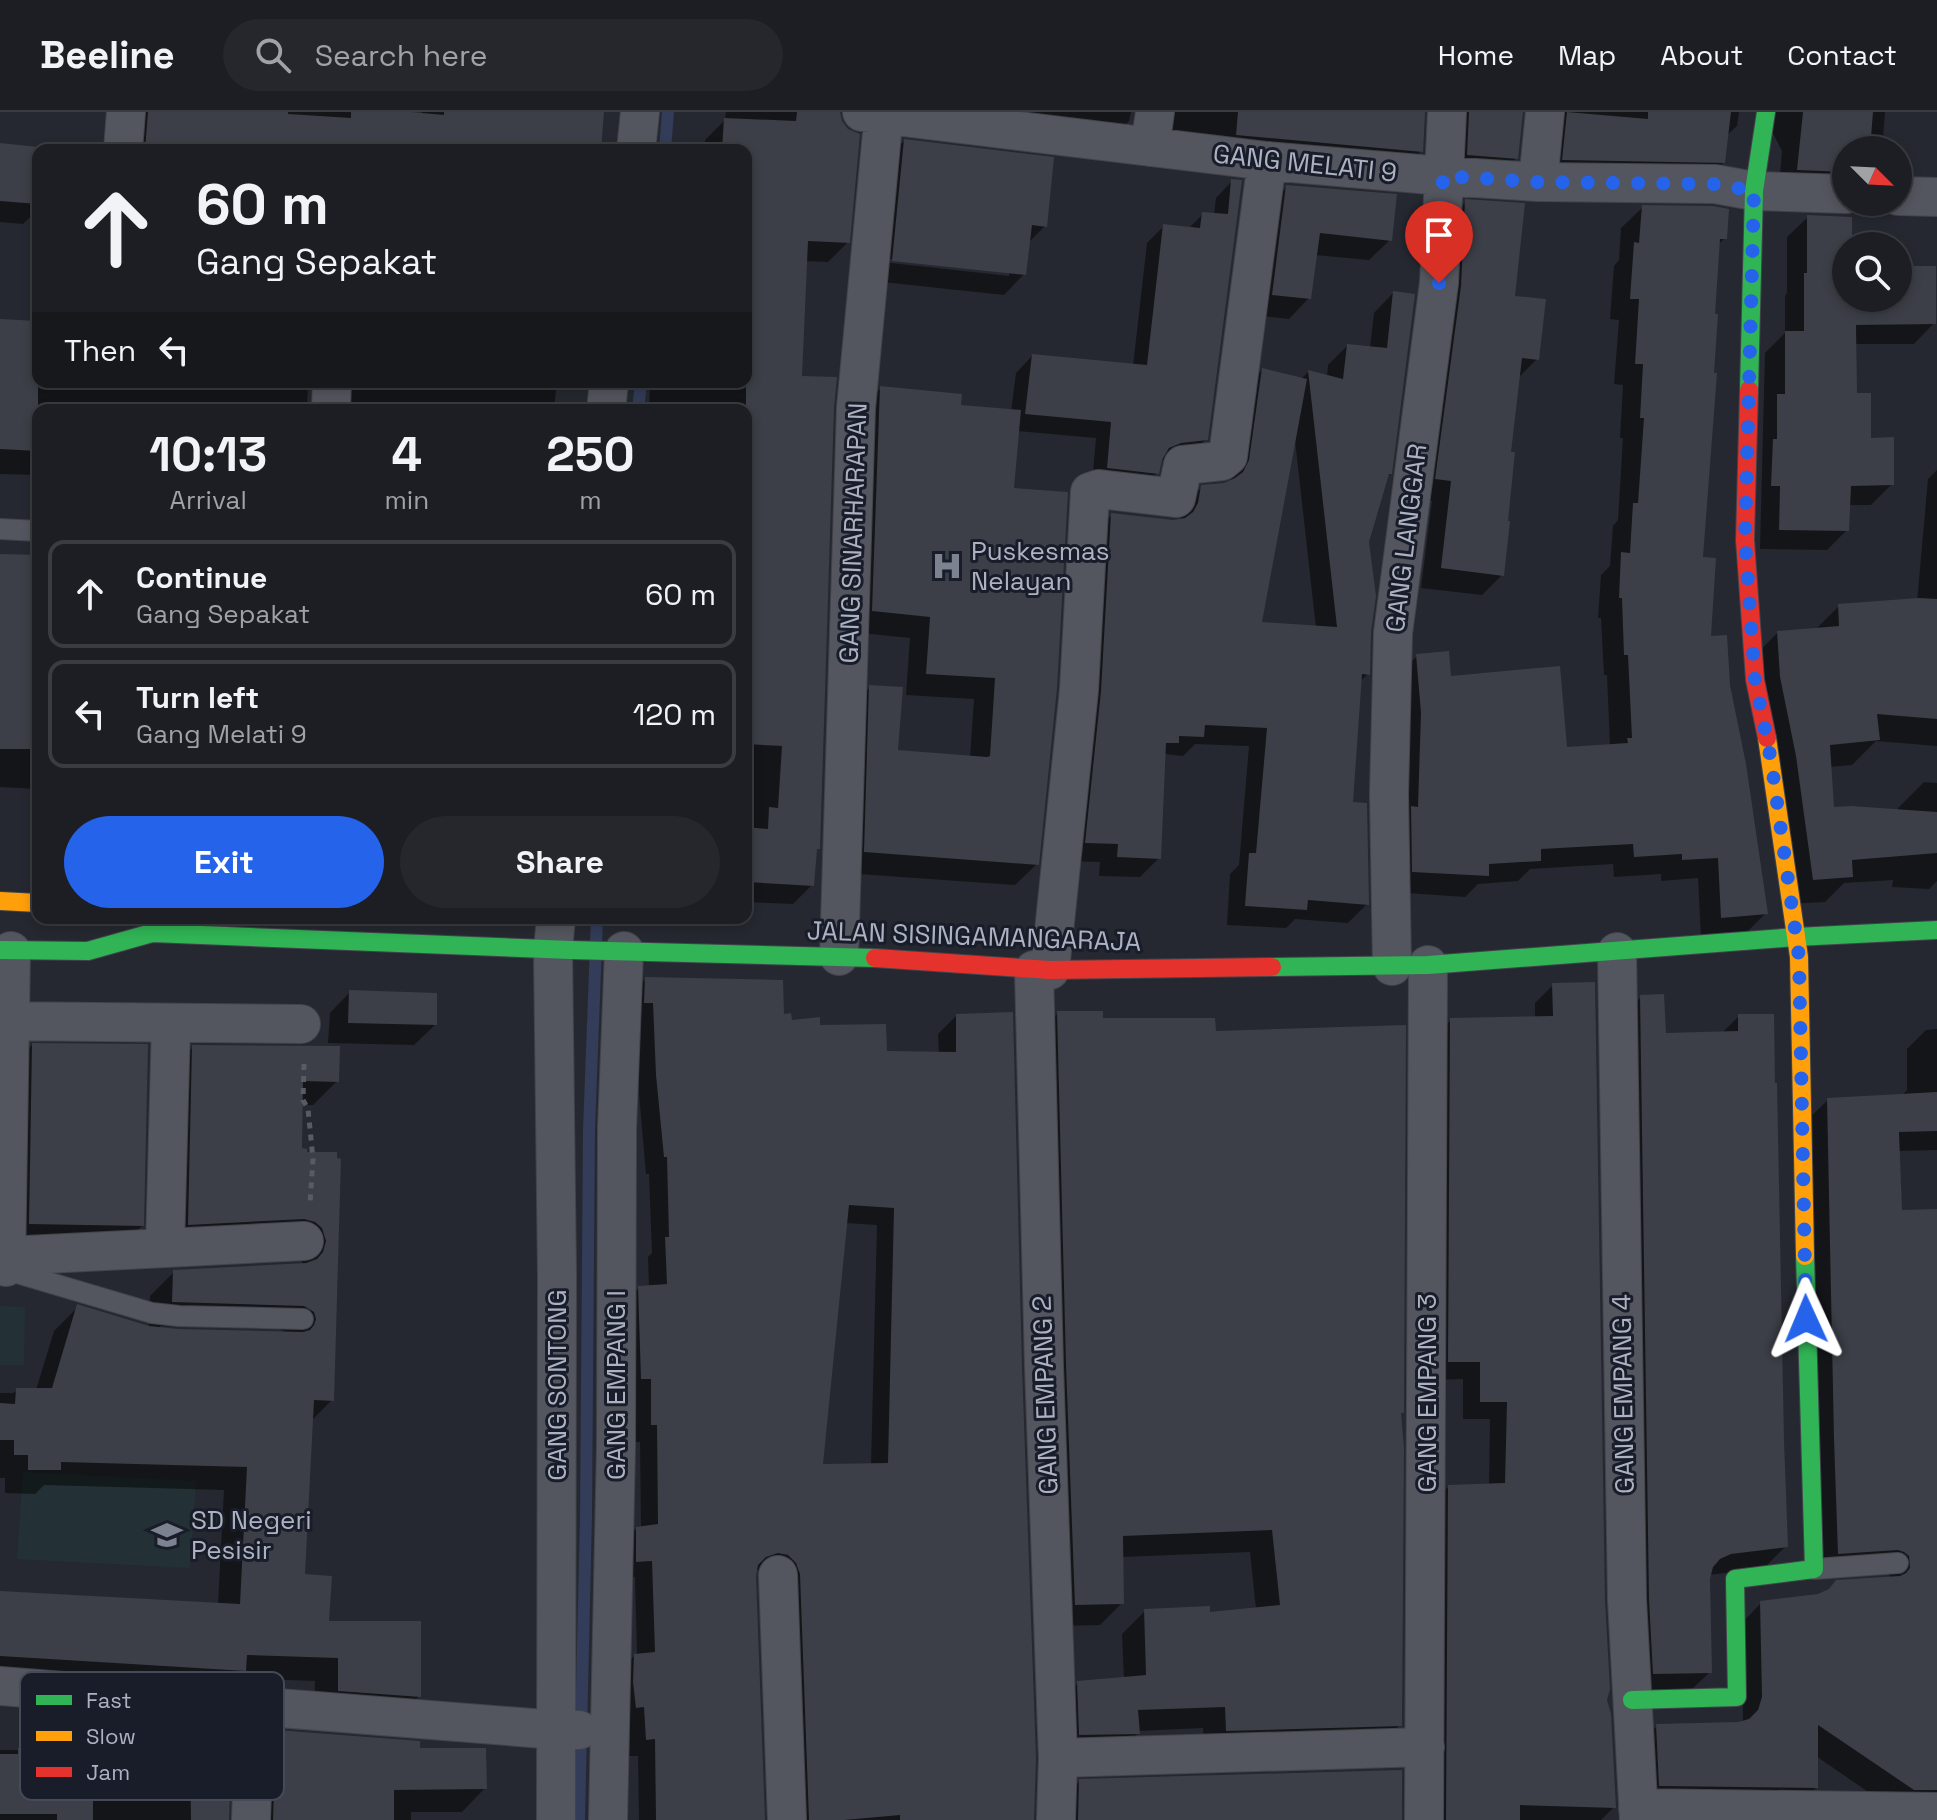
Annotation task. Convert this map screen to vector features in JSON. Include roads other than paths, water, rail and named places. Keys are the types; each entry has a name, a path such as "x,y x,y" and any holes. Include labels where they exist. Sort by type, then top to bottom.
{"main road":[{"path":"1632,1700 1737,1697 1735,1579 1814,1569 1799,957 1771,760 1755,680 1745,540 1754,191 1766,112"},
{"path":"0,901 32,903"},
{"name":"JALAN SISINGAMANGARAJA","path":"132,924 152,933"},
{"name":"JALAN SISINGAMANGARAJA","path":"6,950 88,951 152,933 199,926 560,939 618,951 839,956 1042,970 1618,960 1796,937 1937,930"}],"street":[{"path":"123,144 126,112"},
{"path":"637,144 640,112"},
{"name":"GANG LANGGAR","path":"1410,966 1389,794 1393,633 1439,283 1447,112"},
{"path":"1538,182 1545,112"},
{"name":"GANG MELATI 9","path":"876,113 1153,129 1267,161 1443,176 1538,182 1715,184 1754,191 1832,194"},
{"name":"GANG SINARHARAPAN","path":"839,956 856,408 876,113"},
{"name":"GANG EMPANG 2","path":"1056,1820 1058,1758 1044,1366 1042,970 1079,690 1090,492 1099,489 1176,498 1183,465 1222,461 1228,456 1267,161"},
{"path":"1912,196 1937,197"},
{"name":"GANG SONTONG","path":"556,1820 584,1730 557,1275 560,939"},
{"path":"6,950 5,1251 304,1241"},
{"name":"GANG EMPANG I","path":"608,1820 584,1730 616,1446 618,951"},
{"name":"GANG EMPANG 4","path":"1618,960 1626,1569 1639,1814"},
{"name":"GANG EMPANG 3","path":"1410,966 1424,1820"},
{"path":"5,1021 301,1024"},
{"path":"165,1248 171,1023"},
{"path":"778,1575 787,1820"},
{"path":"0,1686 20,1688"},
{"path":"284,1709 584,1730"},
{"path":"1058,1758 1425,1747"},
{"path":"251,1820 252,1800"},
{"path":"1639,1814 1937,1812"}],"lane":[{"path":"0,529 32,531"},
{"path":"5,1251 10,1271 152,1313 303,1319"},
{"path":"1814,1569 1898,1563"}],"waterway":[{"path":"665,144 668,112"},
{"path":"639,404 640,388"},
{"path":"579,1820 586,1516 589,1130 597,924"}],"place":[{"name":"Puskesmas Nelayan","path":"947,566"},
{"name":"SD Negeri Pesisir","path":"167,1535"}]}
